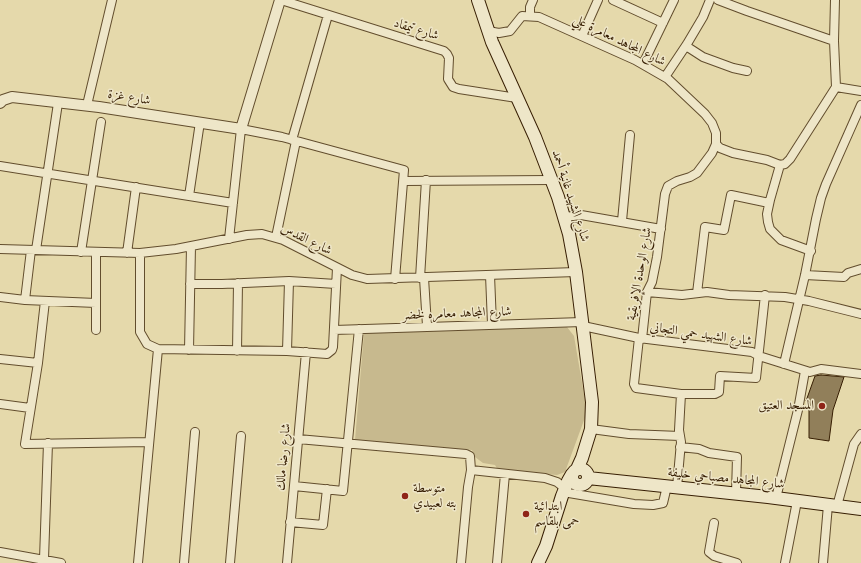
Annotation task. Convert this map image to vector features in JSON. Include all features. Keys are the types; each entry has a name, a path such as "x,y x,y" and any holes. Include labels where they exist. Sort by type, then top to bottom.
{"main road":[{"name":"شارع الشهيد غانية أحمد","path":"478,0 488,31 535,137 565,217 569,234 576,272 592,402 590,429 575,479"},
{"name":"شارع المجاهد مصباحي خليفة","path":"575,479 672,486 861,509"},
{"path":"538,563 575,479"}],"street":[{"path":"87,105 112,0"},
{"path":"229,239 241,129 281,0"},
{"name":"شارع تيمقاد","path":"281,0 444,51 449,58 449,82 456,88 517,98"},
{"path":"488,31 499,33 510,31 522,16 530,16 530,7 533,0"},
{"path":"582,36 598,0"},
{"path":"612,0 663,23"},
{"path":"643,64 674,0"},
{"path":"665,77 703,17 710,0"},
{"path":"718,0 754,14 834,41"},
{"path":"716,144 725,150 767,160 780,165 785,164 790,158 836,87 834,0"},
{"path":"276,237 294,141 328,14"},
{"name":"شارع المجاهد معامرة علي","path":"530,16 539,17 582,36 643,64 665,77 705,114 712,123 716,133 716,144"},
{"path":"686,46 707,58 733,68 747,71"},
{"path":"836,87 861,91"},
{"name":"شارع غزة","path":"0,94 12,97 87,105 241,129"},
{"path":"0,103 7,98 12,97"},
{"path":"25,300 58,102"},
{"path":"784,364 806,275 816,219 826,184 861,105"},
{"path":"81,252 101,122"},
{"path":"189,196 200,122"},
{"path":"241,129 294,141 404,170 395,279"},
{"path":"622,221 630,135"},
{"name":"شارع الوحدة الإفريقية","path":"681,394 636,388 634,384 640,338 647,292 655,271 665,194 668,186 697,173 712,153 716,144"},
{"path":"780,165 767,214 770,229 781,240 811,251"},
{"path":"0,166 233,202"},
{"path":"426,180 422,278 427,326"},
{"path":"404,181 551,180"},
{"path":"127,253 136,187"},
{"path":"697,293 705,227 724,230 731,195 769,203"},
{"path":"565,217 581,215 661,228"},
{"name":"شارع القدس","path":"0,249 140,253 191,246 254,234 276,237 360,278 375,280 576,272"},
{"path":"189,350 191,246"},
{"path":"96,252 96,330"},
{"path":"140,253 140,332 147,344 158,349 287,351 323,354 329,352 333,347 337,268"},
{"path":"806,275 844,277 848,273 861,269"},
{"path":"490,275 492,324"},
{"path":"190,284 290,282 336,284"},
{"path":"287,351 290,282"},
{"path":"237,350 238,283"},
{"path":"647,292 682,295 707,292 735,295 765,295 799,299 861,314"},
{"path":"471,470 544,478 557,482 575,479 634,504 653,505 663,503 672,486 680,447 679,430 681,394 715,394 719,392 720,376 756,378 765,295"},
{"path":"1,298 96,303"},
{"path":"45,301 38,363 25,444 150,442"},
{"name":"شارع المجاهد معامره لخضر","path":"334,330 492,324 582,324"},
{"name":"شارع الشهيد حمي التجاني","path":"582,324 640,338 752,352 759,356 805,371 813,372 821,369 861,374"},
{"path":"294,486 343,491 359,329"},
{"path":"138,563 158,349"},
{"name":"شارع رضا مالك","path":"286,563 306,352"},
{"path":"0,359 38,363"},
{"path":"776,498 798,410 805,371"},
{"path":"0,404 30,408"},
{"path":"590,429 630,434 680,436"},
{"path":"184,563 195,432"},
{"path":"823,563 832,506 854,444 861,434"},
{"path":"230,563 241,436"},
{"path":"298,439 466,454 470,456 471,470 461,563"},
{"path":"44,559 48,444"},
{"path":"680,447 698,449 709,453 737,458 736,493"},
{"path":"497,563 505,474"},
{"path":"290,522 323,525 327,489"},
{"path":"785,563 798,501"},
{"path":"714,523 709,552 714,556 737,563"},
{"path":"0,552 61,563"}],"shaded area":[{"path":"567,327 574,336 587,412 565,472 557,475 498,470 495,465 483,463 475,457 472,450 355,440 364,333"}],"building":[{"name":"المسجد العتيق","path":"821,375 844,377 833,410 829,441 809,438 809,402 806,401 815,376"}],"place":[{"name":"المسجد العتيق","path":"822,406"},
{"name":"متوسطة بته لعبيدي","path":"405,496"},
{"name":"ابتدائية حمى بلقاسم","path":"526,514"}]}
